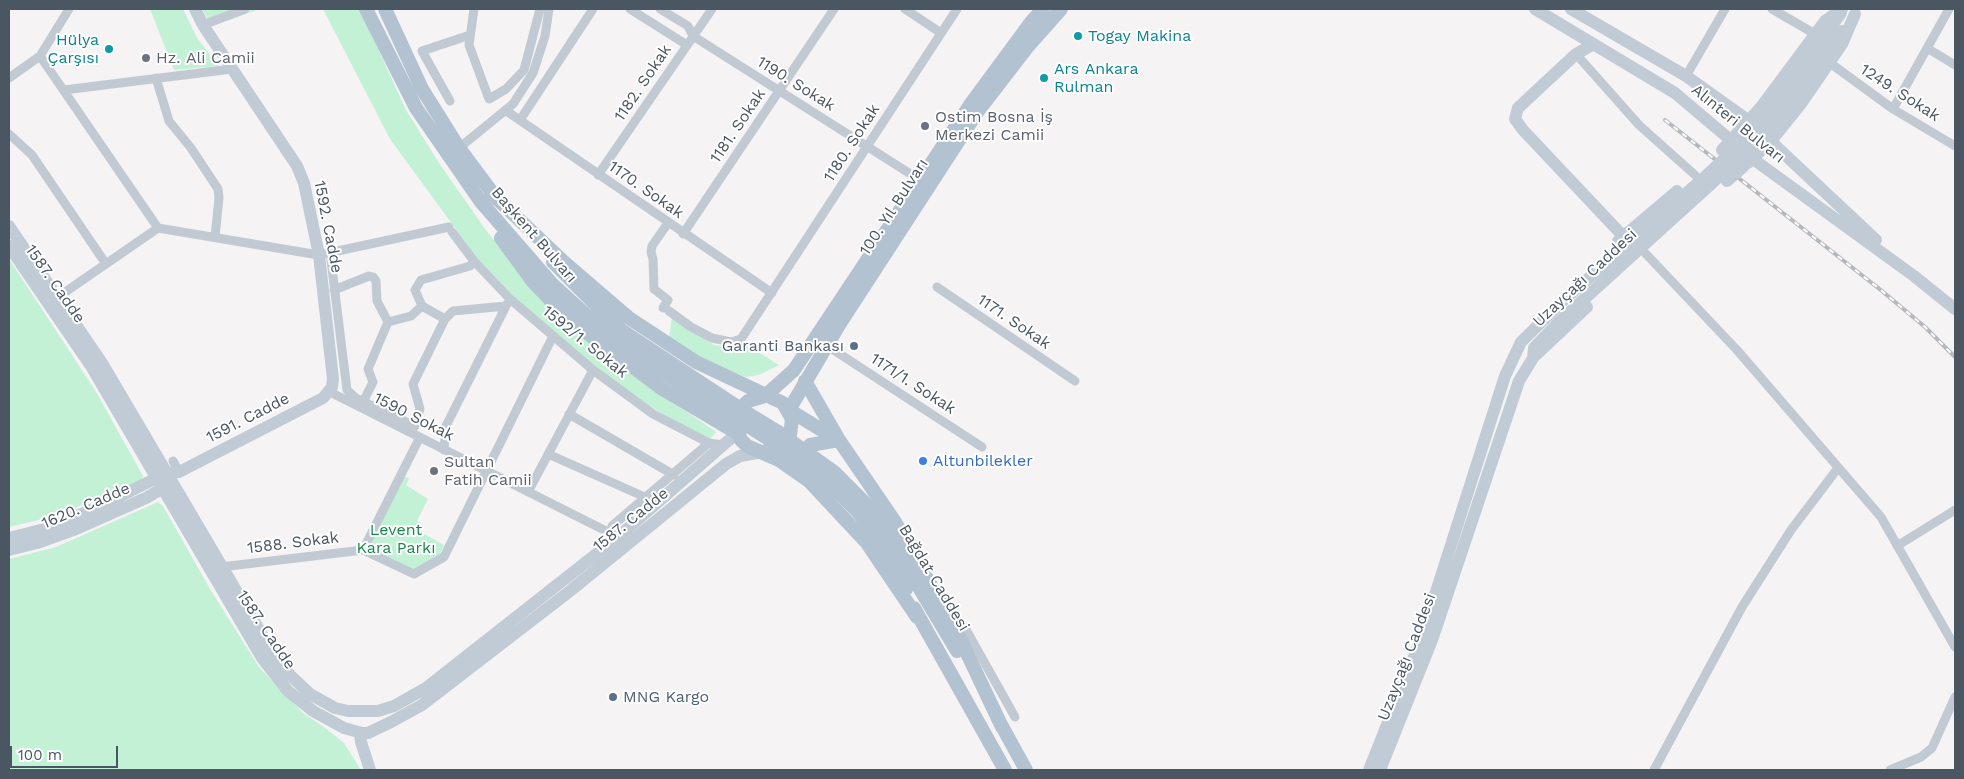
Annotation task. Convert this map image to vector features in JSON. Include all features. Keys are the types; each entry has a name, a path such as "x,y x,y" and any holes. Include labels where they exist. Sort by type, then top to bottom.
{"main road":[{"name":"1592. Cadde","path":"195,9 203,25 299,170 324,254 333,379 330,392"},
{"name":"Başkent Bulvarı","path":"366,9 416,108 445,154 486,198 622,330 742,422"},
{"name":"Başkent Bulvarı","path":"386,9 422,90 459,148 486,198 553,285 620,346 742,422"},
{"name":"100. Yıl Bulvarı","path":"765,396 794,370 970,105 1043,9"},
{"name":"100. Yıl Bulvarı","path":"789,410 826,345 978,111 1029,45 1061,9"},
{"name":"Alınteri Bulvarı","path":"1535,9 1675,93 1732,140 1748,163 1914,276"},
{"name":"Alınteri Bulvarı","path":"1571,9 1686,76 1749,121 1914,276 1955,309"},
{"path":"1565,299 1623,236 1705,175 1722,150 1749,121 1825,21 1850,10"},
{"path":"1532,358 1771,141 1830,63 1842,44 1850,10"},
{"name":"Uzayçağı Caddesi","path":"1369,770 1420,642 1505,376 1522,342 1565,299 1773,115 1850,10"},
{"name":"Uzayçağı Caddesi","path":"1576,54 1582,37"},
{"name":"Uzayçağı Caddesi","path":"1594,44 1576,54 1518,108 1515,119 1523,130 1623,236"},
{"name":"Uzayçağı Caddesi","path":"1380,770 1432,640 1519,380 1532,358 1534,348 1705,175"},
{"path":"486,198 565,262 629,318 696,362 765,396 775,398 789,410 839,440"},
{"path":"486,198 505,244 534,284 562,312 661,388 702,412 742,422"},
{"name":"1587. Cadde","path":"9,226 102,364 258,631 296,682 325,704 348,711 386,709 426,688 723,445 742,422"},
{"name":"1587. Cadde","path":"9,246 168,476 248,638 288,691 313,711 344,728 365,732 407,714 570,591 726,464 740,456 762,452"},
{"path":"696,362 720,384 724,392 724,406 715,412 702,412"},
{"path":"794,370 797,381 805,381 839,440 895,522 956,630 1002,727"},
{"name":"1591. Cadde","path":"168,476 323,398 330,392"},
{"path":"765,396 756,397 742,407 738,415 742,422 747,446 762,452 805,479 856,529 917,616"},
{"path":"762,452 779,448 790,435 792,427 789,410"},
{"name":"Bağdat Caddesi","path":"742,422 775,436 834,472 867,505 887,531 910,584 1002,727 1026,768"},
{"path":"805,479 801,471 800,456 810,445 839,440"},
{"name":"1620. Cadde","path":"9,538 52,527 168,476"},
{"name":"1620. Cadde","path":"9,550 57,537 112,514 168,476"},
{"name":"Bağdat Caddesi","path":"910,584 917,616 1005,770"},
{"path":"365,732 354,727 353,720 362,711 374,716 376,723 365,732 361,742 372,770"}],"street":[{"path":"9,78 40,56 69,9"},
{"path":"203,25 245,9"},
{"path":"474,9 469,45 489,99 506,89 524,70 540,9"},
{"path":"459,148 513,104 533,73 550,9"},
{"path":"520,120 593,9"},
{"path":"630,9 687,45"},
{"name":"1190. Sokak","path":"660,9 688,26 693,36 920,180"},
{"name":"1182. Sokak","path":"598,175 712,9"},
{"name":"1181. Sokak","path":"683,234 834,9"},
{"path":"905,9 941,32"},
{"name":"1180. Sokak","path":"668,223 652,246 651,252 653,258 654,289 668,300 666,310 691,327 712,338 731,342 741,339 957,9"},
{"path":"1686,76 1725,9"},
{"path":"1772,9 1815,34"},
{"path":"1893,108 1949,9"},
{"path":"450,101 422,51 470,36"},
{"path":"1927,48 1955,65"},
{"path":"1576,54 1639,125 1705,175"},
{"path":"40,56 158,228"},
{"name":"1249. Sokak","path":"1830,63 1893,108 1955,146"},
{"path":"64,90 232,69"},
{"path":"156,78 169,121 191,148 218,189 220,198 214,237"},
{"name":"1170. Sokak","path":"505,110 683,234 772,293"},
{"path":"9,134 32,155 106,264"},
{"path":"58,297 158,228 324,254 334,290 346,386 352,396 415,432"},
{"name":"1592/1. Sokak","path":"324,254 450,230 508,303 552,338 653,414 709,443 723,445"},
{"path":"1646,254 1737,350 1881,517 1955,647"},
{"path":"445,319 422,306 415,290 421,280 470,266 474,261"},
{"path":"334,290 369,276 373,277 376,280 376,301 388,322"},
{"name":"1171. Sokak","path":"936,287 1075,381"},
{"path":"363,550 415,432 420,409 413,384 445,319 453,311 508,303"},
{"path":"444,450 446,426 508,303"},
{"path":"388,322 411,316 422,306"},
{"path":"364,402 373,382 368,369 388,322"},
{"name":"1588. Sokak","path":"221,567 363,550 414,574 444,557 485,470 552,338"},
{"name":"1171/1. Sokak","path":"826,345 982,447"},
{"path":"528,492 593,370"},
{"name":"1590 Sokak","path":"330,392 415,432 444,450 528,492 615,532"},
{"path":"569,414 674,475"},
{"path":"615,532 647,498 709,443"},
{"path":"548,454 647,498"},
{"path":"1654,770 1742,607 1791,530 1838,468"},
{"path":"1897,546 1955,510"},
{"path":"964,626 1016,717"},
{"path":"1890,770 1921,756 1932,748 1955,698"}],"green space":[{"path":"150,9 183,9 197,38 219,66 174,70"},
{"path":"202,9 260,9 212,26"},
{"path":"323,9 360,9 406,110 439,163 485,229 537,294 658,392 716,432 710,439 679,424 637,398 567,347 540,324 477,258 390,139"},
{"path":"9,259 95,390 143,476 141,480 56,516 9,527"},
{"path":"672,317 714,345 729,347 745,344 779,365 759,375 746,377 718,368 669,338"},
{"name":"Levent Kara Parkı","path":"404,476 409,479 406,485 428,499 417,521 421,523 417,530 444,545 438,558 413,573 366,550"},
{"path":"158,502 163,506 210,589 259,667 303,713 344,743 361,770 9,770 9,559 56,547"}],"railway":[{"path":"1665,120 1882,291 1925,327 1955,357"}],"place":[{"name":"Togay Makina","path":"1078,36"},
{"name":"Hülya Çarşısı","path":"109,49"},
{"name":"Hz. Ali Camii","path":"146,58"},
{"name":"Ars Ankara Rulman","path":"1044,78"},
{"name":"Ostim Bosna İş Merkezi Camii","path":"925,126"},
{"name":"Garanti Bankası","path":"854,346"},
{"name":"Altunbilekler","path":"923,461"},
{"name":"Sultan Fatih Camii","path":"434,471"},
{"name":"MNG Kargo","path":"613,697"}]}
